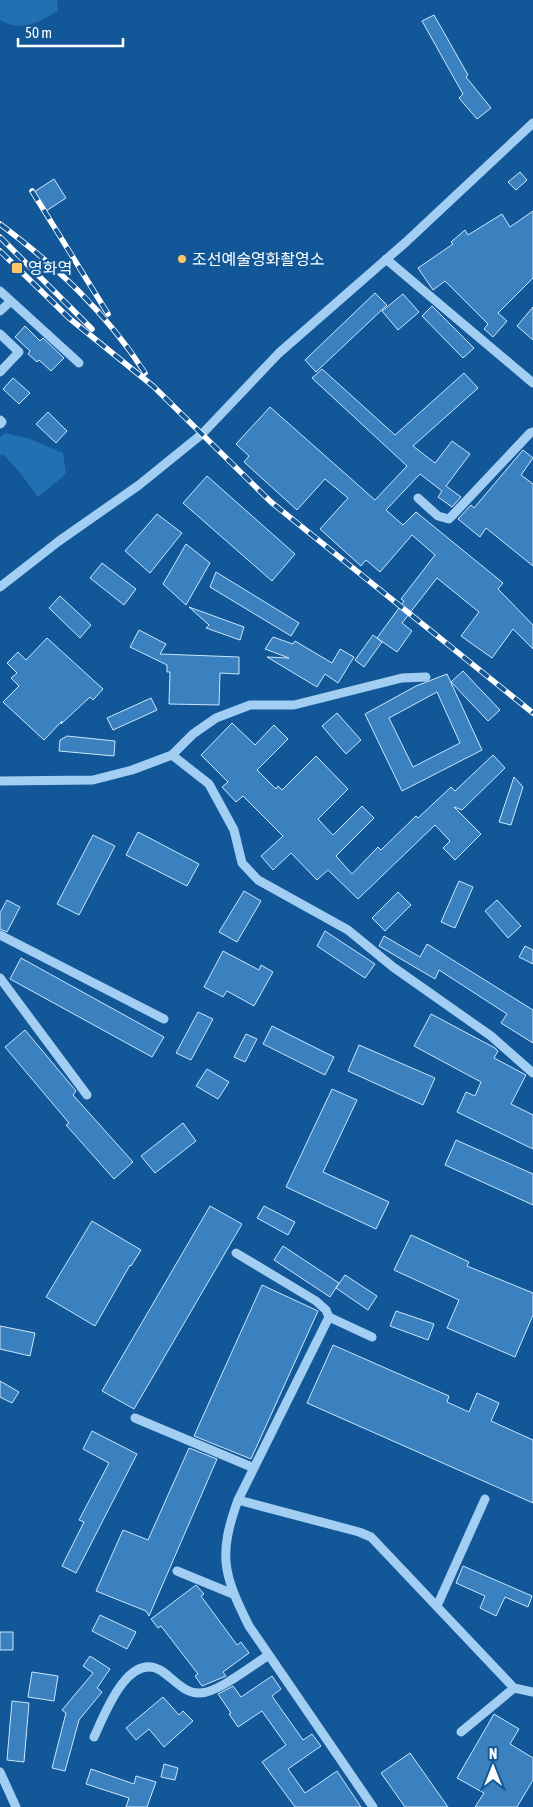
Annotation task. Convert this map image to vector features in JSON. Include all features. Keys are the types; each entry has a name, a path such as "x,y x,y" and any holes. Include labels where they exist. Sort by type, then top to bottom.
{"street":[{"path":"0,587 59,541 139,485 202,434 279,353 386,259 533,123"},
{"path":"386,259 533,383"},
{"path":"0,290 78,363"},
{"path":"0,311 10,301"},
{"path":"0,334 19,352 0,372"},
{"path":"0,420 2,422 0,424"},
{"path":"418,498 438,516 449,519 533,432"},
{"path":"0,781 93,780 132,770 172,755 193,734 216,718 250,705 294,705 402,678 426,677"},
{"path":"172,755 209,784 234,830 242,863 258,880 348,930 392,968 492,1036 533,1073"},
{"path":"0,934 164,1019"},
{"path":"0,978 87,1095"},
{"path":"236,1253 316,1301 326,1310 328,1317 238,1500 228,1529 225,1560 233,1594 249,1626 373,1807"},
{"path":"328,1317 372,1337"},
{"path":"135,1418 254,1468"},
{"path":"437,1606 485,1499"},
{"path":"238,1500 371,1537 514,1688 533,1692"},
{"path":"177,1570 233,1594"},
{"path":"94,1737 114,1696 129,1674 149,1667 158,1669 189,1691 198,1694 211,1692 269,1655"},
{"path":"462,1732 514,1688"},
{"path":"0,1772 16,1807"}],"shaded area":[{"path":"0,0 57,0 58,11 37,22 16,26 0,20"},
{"path":"5,433 30,439 63,453 66,474 38,497 3,454 0,456 0,437"}],"building":[{"path":"434,15 468,75 466,77 491,108 477,119 459,98 463,94 422,21"},
{"path":"520,172 527,180 516,190 508,182"},
{"path":"54,179 66,198 46,211 34,192"},
{"path":"533,211 533,278 498,313 507,321 493,337 484,329 488,324 445,281 433,290 418,268 453,244 451,242 465,230 468,235 502,214 510,227"},
{"path":"375,293 387,305 316,372 305,360"},
{"path":"403,294 419,312 398,330 382,311"},
{"path":"432,306 474,348 463,358 422,316"},
{"path":"533,307 533,340 517,326"},
{"path":"25,326 40,341 43,338 64,358 51,371 39,360 37,362 28,354 30,351 15,337"},
{"path":"322,369 395,435 464,373 478,388 413,446 435,463 452,441 470,454 446,486 461,497 452,507 438,497 442,491 420,474 386,510 403,525 416,512 503,583 498,589 533,625 533,649 513,629 492,658 461,636 479,612 437,578 402,623 412,631 397,652 377,638 404,601 401,599 435,555 412,535 380,572 366,560 361,566 320,529 348,498 325,479 297,510 244,462 249,456 236,444 270,407 375,500 407,466 312,378"},
{"path":"13,378 30,393 19,404 3,389"},
{"path":"48,412 67,431 56,443 36,424"},
{"path":"523,450 533,458 521,475 533,484 533,566 486,528 480,537 458,519 471,505 474,508"},
{"path":"207,476 295,554 272,581 183,503"},
{"path":"157,514 182,533 150,573 125,551"},
{"path":"186,544 210,563 186,605 163,584"},
{"path":"102,563 136,589 124,605 90,578"},
{"path":"216,572 299,623 291,636 210,587"},
{"path":"60,596 91,625 80,638 49,608"},
{"path":"189,607 244,627 240,640 206,628 209,625"},
{"path":"139,630 166,644 160,654 239,657 239,674 220,673 219,705 169,704 170,672 167,672 167,665 130,647"},
{"path":"373,635 382,642 364,667 355,660"},
{"path":"273,637 293,644 295,641 332,663 340,649 354,657 338,683 325,674 317,687 267,657 289,658 265,649"},
{"path":"47,638 103,689 93,700 90,697 61,724 62,721 44,740 3,702 19,686 11,678 17,673 7,663 18,652 26,660"},
{"path":"463,671 500,710 488,721 451,682"},
{"path":"447,674 482,750 402,791 365,714 416,686","holes":["437,692 460,743 413,767 389,718"]},
{"path":"151,698 157,710 113,730 107,718"},
{"path":"337,713 361,740 346,754 322,726"},
{"path":"232,723 255,745 274,725 288,739 257,770 276,789 278,786 282,790 316,756 348,789 318,819 333,835 362,806 374,818 336,856 352,874 378,847 381,850 416,816 418,818 451,787 455,791 493,755 505,768 462,810 454,807 481,834 455,860 443,848 450,841 435,825 358,899 328,870 317,880 291,853 273,870 261,856 283,836 243,796 236,802 222,787 228,782 201,755"},
{"path":"67,736 115,741 114,756 59,751 60,740"},
{"path":"514,777 523,787 511,825 499,822"},
{"path":"138,832 199,864 187,886 126,855"},
{"path":"93,835 115,846 79,915 57,904"},
{"path":"459,881 473,887 455,928 441,922"},
{"path":"244,891 261,901 237,942 219,932"},
{"path":"398,892 411,905 385,931 372,918"},
{"path":"7,900 20,907 7,932 0,929 0,913"},
{"path":"497,900 521,926 508,938 485,911"},
{"path":"325,931 375,964 365,978 317,946"},
{"path":"384,936 420,957 427,944 533,1010 533,1043 501,1023 507,1014 439,970 435,979 379,946"},
{"path":"525,946 533,950 533,964 519,957"},
{"path":"223,951 259,970 261,965 273,972 254,1006 227,991 223,997 204,987"},
{"path":"21,958 164,1037 152,1057 10,979"},
{"path":"198,1012 213,1019 191,1060 176,1053"},
{"path":"431,1014 495,1048 498,1051 494,1058 526,1075 511,1104 533,1115 533,1149 457,1112 466,1092 475,1096 481,1082 414,1046"},
{"path":"272,1026 334,1057 325,1075 263,1044"},
{"path":"25,1030 76,1091 73,1095 133,1162 114,1179 66,1125 69,1123 5,1047"},
{"path":"246,1034 257,1039 245,1062 234,1057"},
{"path":"359,1045 435,1078 423,1105 348,1071"},
{"path":"207,1069 229,1082 218,1099 196,1086"},
{"path":"332,1089 357,1100 323,1172 389,1202 376,1229 286,1187"},
{"path":"183,1123 196,1141 155,1173 141,1156"},
{"path":"456,1140 533,1174 533,1205 445,1165"},
{"path":"210,1206 242,1224 134,1409 102,1391"},
{"path":"264,1206 295,1222 288,1235 257,1218"},
{"path":"92,1221 141,1250 130,1265 95,1326 46,1297"},
{"path":"411,1235 469,1262 467,1266 533,1293 533,1315 515,1357 447,1328 459,1300 394,1270"},
{"path":"283,1246 339,1283 330,1297 274,1260"},
{"path":"345,1275 377,1296 368,1310 336,1288"},
{"path":"262,1285 318,1311 251,1459 194,1436"},
{"path":"396,1311 434,1324 428,1340 390,1326"},
{"path":"0,1326 35,1333 30,1356 0,1349"},
{"path":"333,1345 449,1396 447,1402 469,1412 477,1393 499,1403 491,1421 533,1440 533,1503 307,1403"},
{"path":"0,1381 19,1392 12,1403 0,1397"},
{"path":"92,1431 137,1454 76,1573 62,1566 84,1522 79,1520 109,1463 83,1449"},
{"path":"189,1448 217,1459 149,1616 146,1611 96,1591 123,1530 148,1540"},
{"path":"463,1566 532,1596 528,1607 505,1597 496,1616 480,1608 485,1596 456,1583"},
{"path":"196,1585 204,1594 201,1596 237,1645 241,1642 249,1653 223,1672 226,1676 202,1686 195,1676 198,1674 161,1626 158,1628 151,1619"},
{"path":"100,1615 136,1632 127,1649 92,1631"},
{"path":"0,1632 13,1632 13,1650 0,1650"},
{"path":"90,1656 110,1669 97,1688 102,1692 79,1720 65,1771 52,1768 66,1713 62,1710 93,1673 83,1666"},
{"path":"32,1672 58,1676 54,1701 28,1697"},
{"path":"272,1676 281,1689 272,1696 303,1740 312,1734 321,1746 288,1769 305,1793 337,1771 361,1807 295,1807 262,1762 286,1745 262,1711 238,1727 229,1714 231,1713 218,1694 233,1686 241,1697"},
{"path":"163,1697 179,1715 183,1711 193,1721 164,1747 149,1729 136,1740 126,1728"},
{"path":"12,1701 29,1703 24,1762 7,1760"},
{"path":"494,1714 519,1729 510,1744 533,1758 533,1780 517,1807 475,1807 484,1793 457,1778"},
{"path":"410,1753 448,1807 405,1807 381,1773"},
{"path":"164,1764 178,1768 175,1780 161,1777"},
{"path":"91,1769 134,1784 136,1776 156,1782 147,1807 126,1807 129,1798 86,1784"}],"railway":[{"path":"32,191 108,314"},
{"path":"0,224 61,274 97,310 145,373"},
{"path":"0,237 92,329"},
{"path":"0,251 69,318 153,386 271,502 533,713"}],"place":[{"name":"조선예술영화촬영소","path":"182,259"},
{"name":"영화역","path":"17,268"}]}
